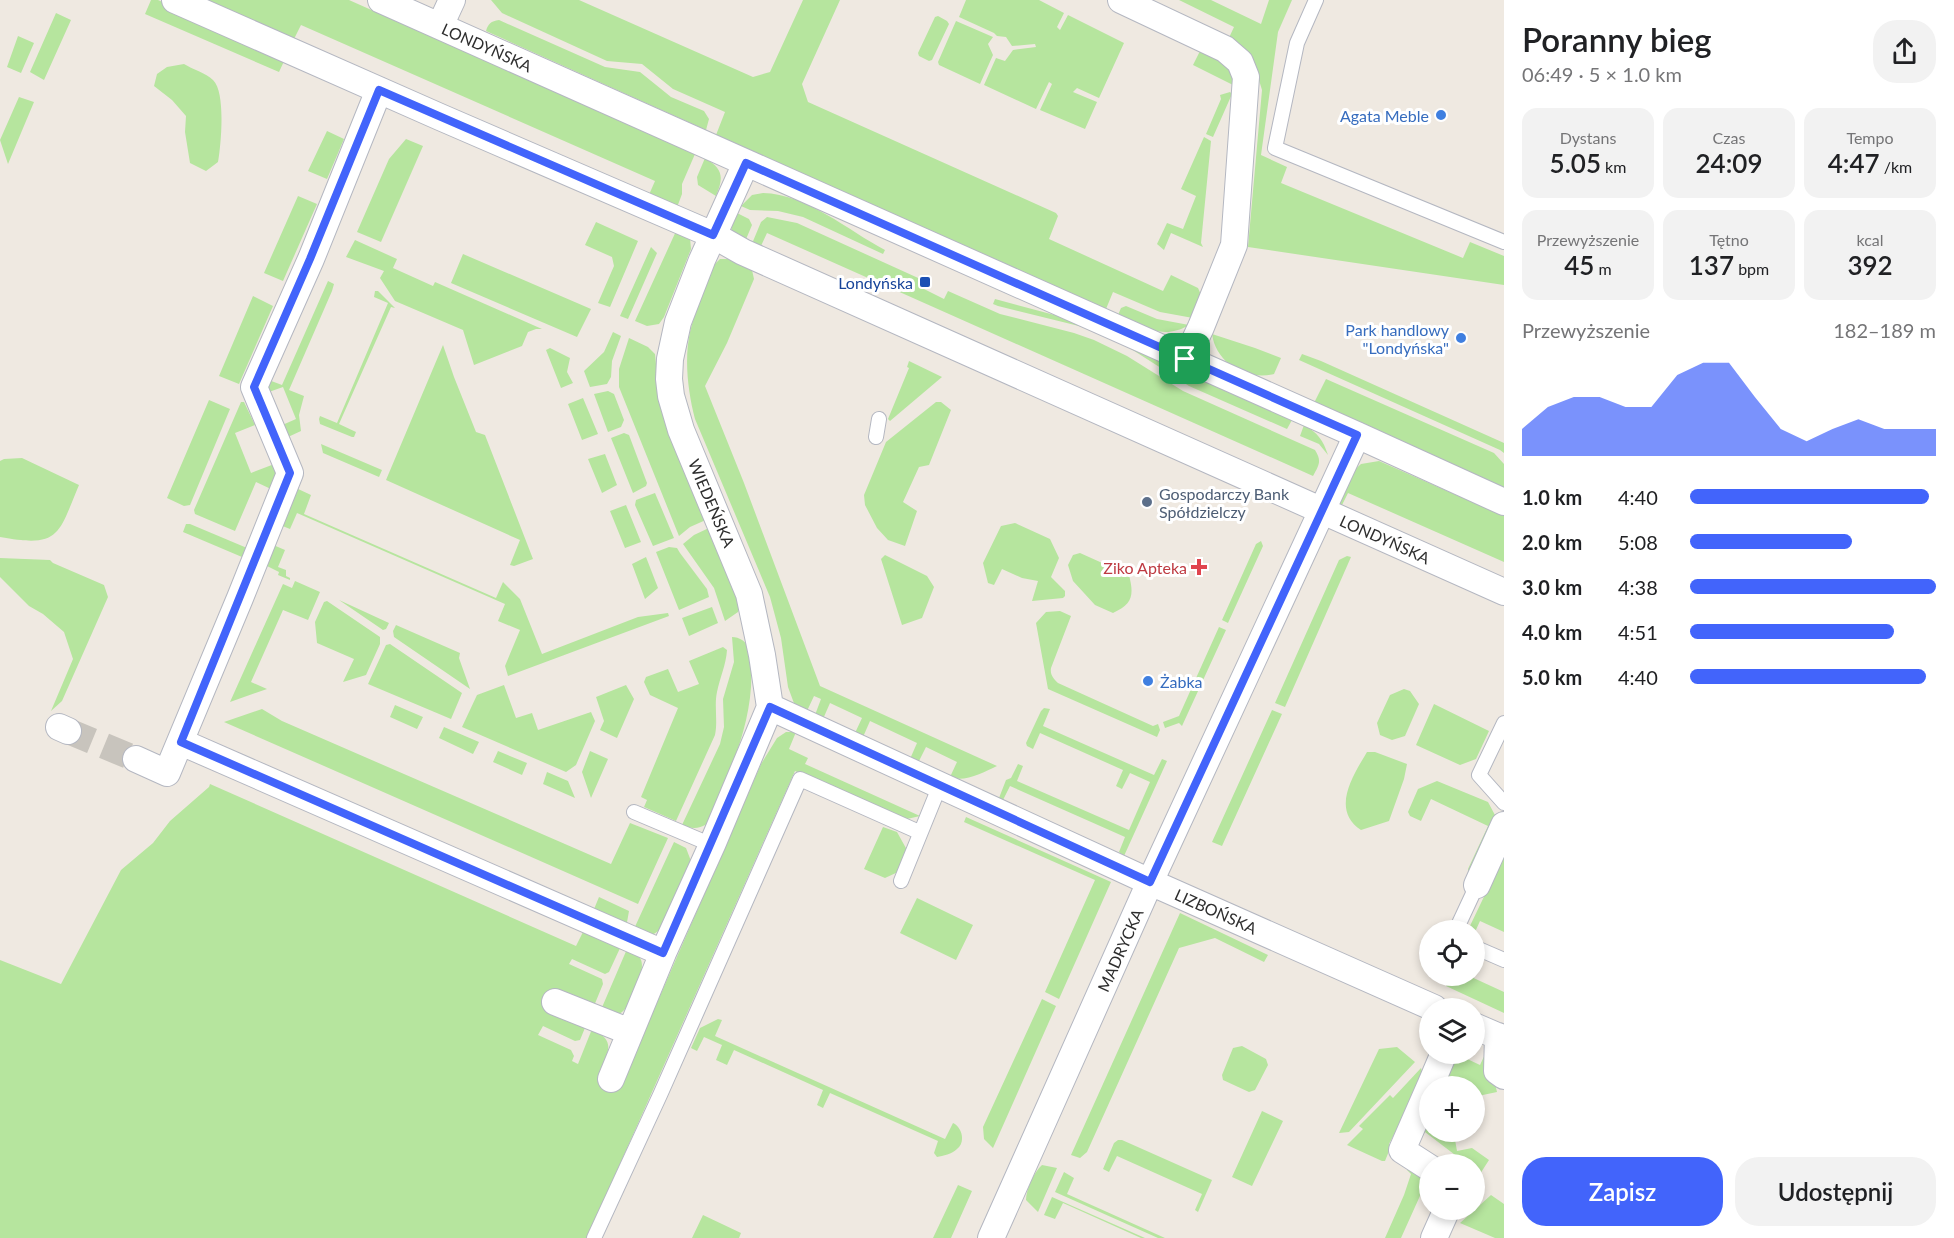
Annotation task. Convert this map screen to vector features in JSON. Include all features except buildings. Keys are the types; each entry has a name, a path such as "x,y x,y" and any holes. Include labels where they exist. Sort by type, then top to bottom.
{"street":[{"name":"LONDYŃSKA","path":"175,0 713,235 743,252 1504,592"},
{"name":"LONDYŃSKA","path":"381,0 1504,502"},
{"path":"440,26 452,0"},
{"path":"1121,0 1226,49 1240,62 1246,77 1234,245 1201,327 1185,359"},
{"path":"136,759 167,773 290,473 254,387 310,259 379,90"},
{"name":"WIEDEŃSKA","path":"746,163 713,235 678,322 672,341 670,360 671,396 681,430 747,585 770,707"},
{"name":"MADRYCKA","path":"991,1238 1150,882 1357,435"},
{"path":"611,1079 770,707"},
{"name":"LIZBOŃSKA","path":"770,707 1150,882 1419,1001"},
{"path":"181,742 663,953"},
{"path":"1477,885 1504,825"},
{"path":"555,1002 630,1032"},
{"path":"1485,1031 1501,1038 1497,1071 1504,1076"},
{"path":"1419,1111 1402,1150 1419,1161"},
{"path":"1434,1238 1442,1220"}],"lane":[{"path":"1316,0 1297,43 1275,148 1504,242"},
{"path":"876,437 879,419"},
{"path":"1504,723 1479,775 1504,802"},
{"path":"594,1238 670,1074 800,779 919,832"},
{"path":"901,881 940,785"},
{"path":"634,812 711,845"},
{"path":"1461,920 1477,885"},
{"path":"1485,952 1504,960"}],"green space":[{"path":"151,0 158,0 286,57 279,72 145,14"},
{"path":"201,0 349,0 695,154 682,184 682,194 676,210 648,197 655,181 301,25 293,41"},
{"path":"491,0 579,0 753,77 770,72 803,0 840,0 802,84 808,102 1056,213 1058,216 1049,239 1163,291 1171,275 1198,288 1202,297 1193,318 1160,312 1113,292 1106,309 716,135 725,112 673,89 642,64 607,61 502,13"},
{"path":"966,0 1039,0 1064,13 1057,27 1060,30 1068,15 1124,43 1099,98 1077,88 1073,92 1097,102 1085,129 1040,110 1052,84 1049,82 1036,109 984,85 996,58 1005,61 1013,50 1036,47 1035,44 1012,46 1006,37 997,36 959,17"},
{"path":"1179,0 1211,0 1261,24 1269,0 1292,0 1278,32 1261,155 1287,167 1281,183 1463,258 1470,242 1504,256 1504,285 1248,247 1262,90 1255,67 1227,42 1234,27"},
{"path":"56,13 71,20 44,80 30,72"},
{"path":"938,16 949,24 932,60 929,61 919,56 918,53 935,17"},
{"path":"499,20 605,67 640,72 671,97 704,111 709,119 706,130 486,31 490,23"},
{"path":"956,21 993,37 988,44 993,55 980,84 939,65 938,62"},
{"path":"18,36 34,43 21,73 7,67"},
{"path":"1201,49 1226,65 1238,80 1233,85 1193,65"},
{"path":"184,64 213,80 220,95 222,119 218,162 206,171 190,163 185,132 186,116 172,100 154,86 157,74 167,67"},
{"path":"1230,92 1232,94 1213,137 1206,134 1221,99 1220,95"},
{"path":"19,97 34,102 8,164 0,140"},
{"path":"327,131 344,139 327,179 308,171"},
{"path":"1204,137 1211,141 1201,243 1203,247 1171,233 1164,250 1157,244 1167,223 1183,229 1196,196 1181,189"},
{"path":"406,139 423,146 381,242 357,232 389,159"},
{"path":"705,158 715,166 720,174 721,179 716,196 698,185 697,177"},
{"path":"763,193 779,195 811,206 885,250 883,254 803,217 778,211 750,210 741,206 752,195"},
{"path":"298,196 317,204 283,281 264,273"},
{"path":"737,213 749,219 752,225 744,244 733,236 731,226"},
{"path":"767,217 797,223 927,282 924,289 944,299 948,291 1000,314 1094,340 1127,356 1183,391 1315,450 1319,460 1317,469 1313,476 767,233 760,248 751,246 761,222"},
{"path":"596,222 638,241 610,307 598,303 614,266 612,257 585,245"},
{"path":"677,229 690,238 691,249 664,317 659,324 647,326 635,321"},
{"path":"355,240 397,259 393,268 433,286 435,282 542,329 528,332 522,346 474,365 463,330 395,301 380,278 384,271 346,257"},
{"path":"651,247 657,253 628,319 620,316"},
{"path":"463,254 591,309 577,337 451,283"},
{"path":"720,259 730,259 752,270 754,279 727,343 705,386 820,686 997,766 968,778 950,777 957,762 926,747 918,763 910,759 917,743 870,721 863,737 855,733 862,718 830,703 823,719 815,715 821,699 814,696 807,711 795,706 788,687 781,638 770,597 695,419 690,398 687,365 690,332 708,276"},
{"path":"328,281 334,284 332,291 289,390 304,396 299,415 301,431 288,437 280,426 296,419 283,387 266,393 266,379 282,385"},
{"path":"375,291 378,291 395,308 391,307 339,424 356,432 352,437 320,424 319,419 320,416 337,423 388,303 374,297"},
{"path":"253,296 273,306 239,384 219,376"},
{"path":"995,299 1062,317 1083,327 998,306 993,304"},
{"path":"1126,306 1157,319 1189,325 1170,332 1153,330 1118,315 1121,308"},
{"path":"613,332 621,336 612,361 611,377 607,384 590,387 584,371 604,352"},
{"path":"1212,334 1281,358 1274,374 1253,375 1234,368 1219,353"},
{"path":"629,338 648,347 655,354 658,384 708,519 690,527 679,536 619,387 619,369"},
{"path":"443,345 476,432 485,435 533,559 514,566 510,565 520,540 386,480"},
{"path":"1125,345 1292,420 1287,429 1189,386"},
{"path":"550,348 570,358 567,372 573,383 561,388 546,350"},
{"path":"1302,354 1504,443 1504,453 1299,360"},
{"path":"909,361 942,377 890,421 888,419 909,368 907,367"},
{"path":"1326,379 1494,453 1504,464 1504,488 1314,403"},
{"path":"608,391 614,394 624,420 621,427 608,432 594,394"},
{"path":"583,398 598,434 582,440 568,404"},
{"path":"209,400 230,409 190,505 184,506 167,498"},
{"path":"241,402 244,402 255,425 235,433 251,473 277,463 281,473 273,490 256,482 235,531 195,514 194,510"},
{"path":"936,402 941,402 951,410 929,465 919,467 903,502 917,511 905,546 888,540 877,528 865,505 864,495 886,442"},
{"path":"1304,425 1319,437 1328,455 1319,444 1300,436"},
{"path":"624,433 629,435 647,483 646,486 633,493 611,438"},
{"path":"321,444 382,470 379,477 323,453"},
{"path":"605,454 617,485 602,493 588,459"},
{"path":"22,458 79,485 61,526 46,539 35,541 0,537 0,461"},
{"path":"1379,461 1504,516 1504,562 1348,493 1341,507 1336,506 1350,474 1361,464"},
{"path":"296,488 311,495 304,514 496,598 503,582 520,599 542,654 638,617 668,613 669,616 508,676 505,666 520,630 498,621 505,604 297,513 290,529 280,525"},
{"path":"655,493 674,538 653,546 635,505 636,500"},
{"path":"626,505 641,542 625,548 610,511"},
{"path":"1015,523 1050,539 1059,558 1051,577 1065,591 1063,598 1032,601 1038,581 1022,578 1002,569 994,585 988,583 983,563 1001,526"},
{"path":"186,524 247,548 244,555 242,557 183,532"},
{"path":"711,527 741,603 738,612 725,621 714,588 683,544 694,535"},
{"path":"1261,541 1263,546 1228,623 1222,620 1256,544"},
{"path":"271,544 285,550 278,567 286,570 286,576 290,580 278,575 279,572 263,564"},
{"path":"669,547 677,548 707,589 709,597 679,610 656,552"},
{"path":"1080,553 1129,575 1130,598 1120,610 1113,613 1095,605 1073,581 1068,565 1073,555"},
{"path":"885,555 927,576 934,587 922,618 902,625 881,559"},
{"path":"1347,556 1351,557 1285,707 1275,703 1339,560"},
{"path":"646,557 658,588 645,599 632,564"},
{"path":"0,558 50,560 104,585 108,597 62,701 51,711 73,659 64,632 43,614 29,606 0,577"},
{"path":"295,581 320,592 308,620 283,610 251,682 267,689 230,702 283,584 292,588"},
{"path":"339,600 389,623 386,629 383,630"},
{"path":"327,601 380,637 380,644 366,675 343,682 354,659 317,643 315,622 324,602"},
{"path":"712,607 718,623 689,636 682,618"},
{"path":"1060,611 1071,616 1051,668 1053,678 1058,683 1153,726 1158,724 1160,730 1157,737 1048,689 1036,623 1046,612"},
{"path":"396,625 460,653 459,658 470,689 394,637 393,631"},
{"path":"1219,627 1226,630 1182,726 1179,723 1165,728 1163,722 1179,716"},
{"path":"732,637 745,642 751,658 751,684 745,726 732,766 707,824 698,828 689,827 682,825 720,744 724,727 723,699 734,662"},
{"path":"390,644 462,693 451,719 368,684 386,645"},
{"path":"723,647 727,650 716,697 715,735 676,821 644,807 647,800 641,797 678,708 650,695 644,682 646,677 668,669 678,692 699,684 689,661"},
{"path":"504,685 516,718 532,713 538,730 591,712 595,721 576,765 566,772 462,727 477,695"},
{"path":"626,685 634,699 617,738 600,730 604,721 596,697"},
{"path":"1404,689 1410,691 1419,704 1405,736 1392,740 1380,735 1377,723 1390,695"},
{"path":"1434,704 1489,731 1476,759 1460,765 1416,745"},
{"path":"395,705 423,717 417,729 390,717"},
{"path":"1044,708 1050,709 1043,726 1154,775 1162,759 1167,761 1124,856 1119,852 1125,837 1010,786 1003,800 999,798 1006,780 1011,778 1018,764 1023,766 1017,781 1129,830 1150,782 1130,773 1122,789 1116,786 1123,770 1040,733 1033,749 1027,746 1026,743"},
{"path":"262,709 282,721 611,864 630,823 668,838 638,904 224,722"},
{"path":"1272,710 1282,714 1222,846 1212,842"},
{"path":"444,727 479,742 473,754 439,738"},
{"path":"786,732 796,732 789,749 808,758 805,764 920,816 907,819 795,771 587,1238 0,1238 0,960 61,984 121,870 153,843 170,821 210,784 576,946 584,930 621,946 609,972 605,974 572,959 569,964 602,979 603,984 580,1040 575,1041 543,1026 538,1035 571,1050 574,1056 572,1061 578,1064 592,1029 600,1033 608,1043 608,1048 599,1073 622,1083 761,764 777,738"},
{"path":"498,751 527,763 522,775 493,762"},
{"path":"590,751 608,759 591,798 582,772"},
{"path":"1367,752 1375,752 1407,764 1389,821 1361,830 1352,822 1347,813 1346,803 1351,782"},
{"path":"547,772 568,781 575,798 543,784"},
{"path":"1437,781 1488,802 1496,817 1471,874 1468,869 1488,826 1431,799 1421,821 1410,816 1408,812 1418,789"},
{"path":"966,817 1111,882 1059,999 1045,992 1095,880 964,822"},
{"path":"883,827 897,832 907,850 898,872 885,878 864,869"},
{"path":"674,842 686,848 691,861 661,929 651,936 633,931"},
{"path":"1504,855 1504,932 1485,923 1485,920 1473,920"},
{"path":"599,897 629,911 626,928 592,914"},
{"path":"917,898 973,925 956,960 900,933"},
{"path":"1180,913 1268,955 1264,962 1215,938 1179,948 1087,1152 1080,1158 1071,1155"},
{"path":"627,949 641,960 641,973 636,990 628,1006 619,1014 600,1012"},
{"path":"1485,983 1504,992 1504,1013 1485,1004 1485,998 1472,998 1446,986 1485,986"},
{"path":"1042,999 1056,1006 993,1148 984,1139 983,1127"},
{"path":"718,1019 722,1020 715,1036 945,1139 953,1123 962,1135 960,1146 955,1151 937,1157 934,1153 938,1141 830,1093 823,1108 817,1105 823,1090 734,1050 727,1065 716,1060 722,1045 704,1037 697,1051 691,1048 700,1028"},
{"path":"1242,1046 1266,1059 1268,1065 1255,1090 1249,1092 1223,1080 1222,1075 1233,1048"},
{"path":"1397,1047 1415,1062 1349,1132 1339,1133 1379,1049"},
{"path":"1487,1050 1497,1092 1485,1095 1485,1076 1445,1076 1450,1064 1485,1064"},
{"path":"1421,1068 1424,1076 1419,1076 1419,1087 1389,1144 1391,1146 1385,1161 1347,1145 1363,1129 1359,1126 1390,1095 1393,1098"},
{"path":"1262,1111 1283,1121 1252,1186 1232,1177"},
{"path":"1118,1140 1212,1180 1198,1212 1195,1210 1202,1194 1117,1156 1109,1172 1103,1169 1114,1143"},
{"path":"1438,1142 1455,1142 1457,1151 1472,1148 1480,1154 1454,1154"},
{"path":"1042,1165 1057,1168 1038,1212 1026,1200 1026,1196 1033,1176"},
{"path":"1412,1166 1419,1173 1419,1198 1401,1238 1385,1238 1411,1174 1407,1170"},
{"path":"1064,1172 1074,1178 1067,1194 1165,1238 1158,1238 1055,1192"},
{"path":"958,1185 972,1191 951,1238 933,1238"},
{"path":"1491,1195 1504,1204 1504,1238 1495,1238 1460,1223 1463,1220 1485,1220 1485,1200"},
{"path":"1052,1197 1145,1238 1063,1203 1055,1219 1044,1215"},
{"path":"703,1215 741,1233 739,1238 692,1238"}],"tunnel":[{"path":"68,731 136,759"}],"place":[{"name":"Agata Meble","path":"1441,115"},
{"name":"Londyńska","path":"925,282"},
{"name":"Park handlowy \"Londyńska\"","path":"1461,338"},
{"name":"Gospodarczy Bank Spółdzielczy","path":"1147,502"},
{"name":"Ziko Apteka","path":"1199,567"},
{"name":"Żabka","path":"1148,681"}],"route":[{"path":"379,90 713,235 746,163 1185,359 1357,435 1150,882 770,707 663,953 181,742 290,473 254,387 310,259 379,90"}]}
